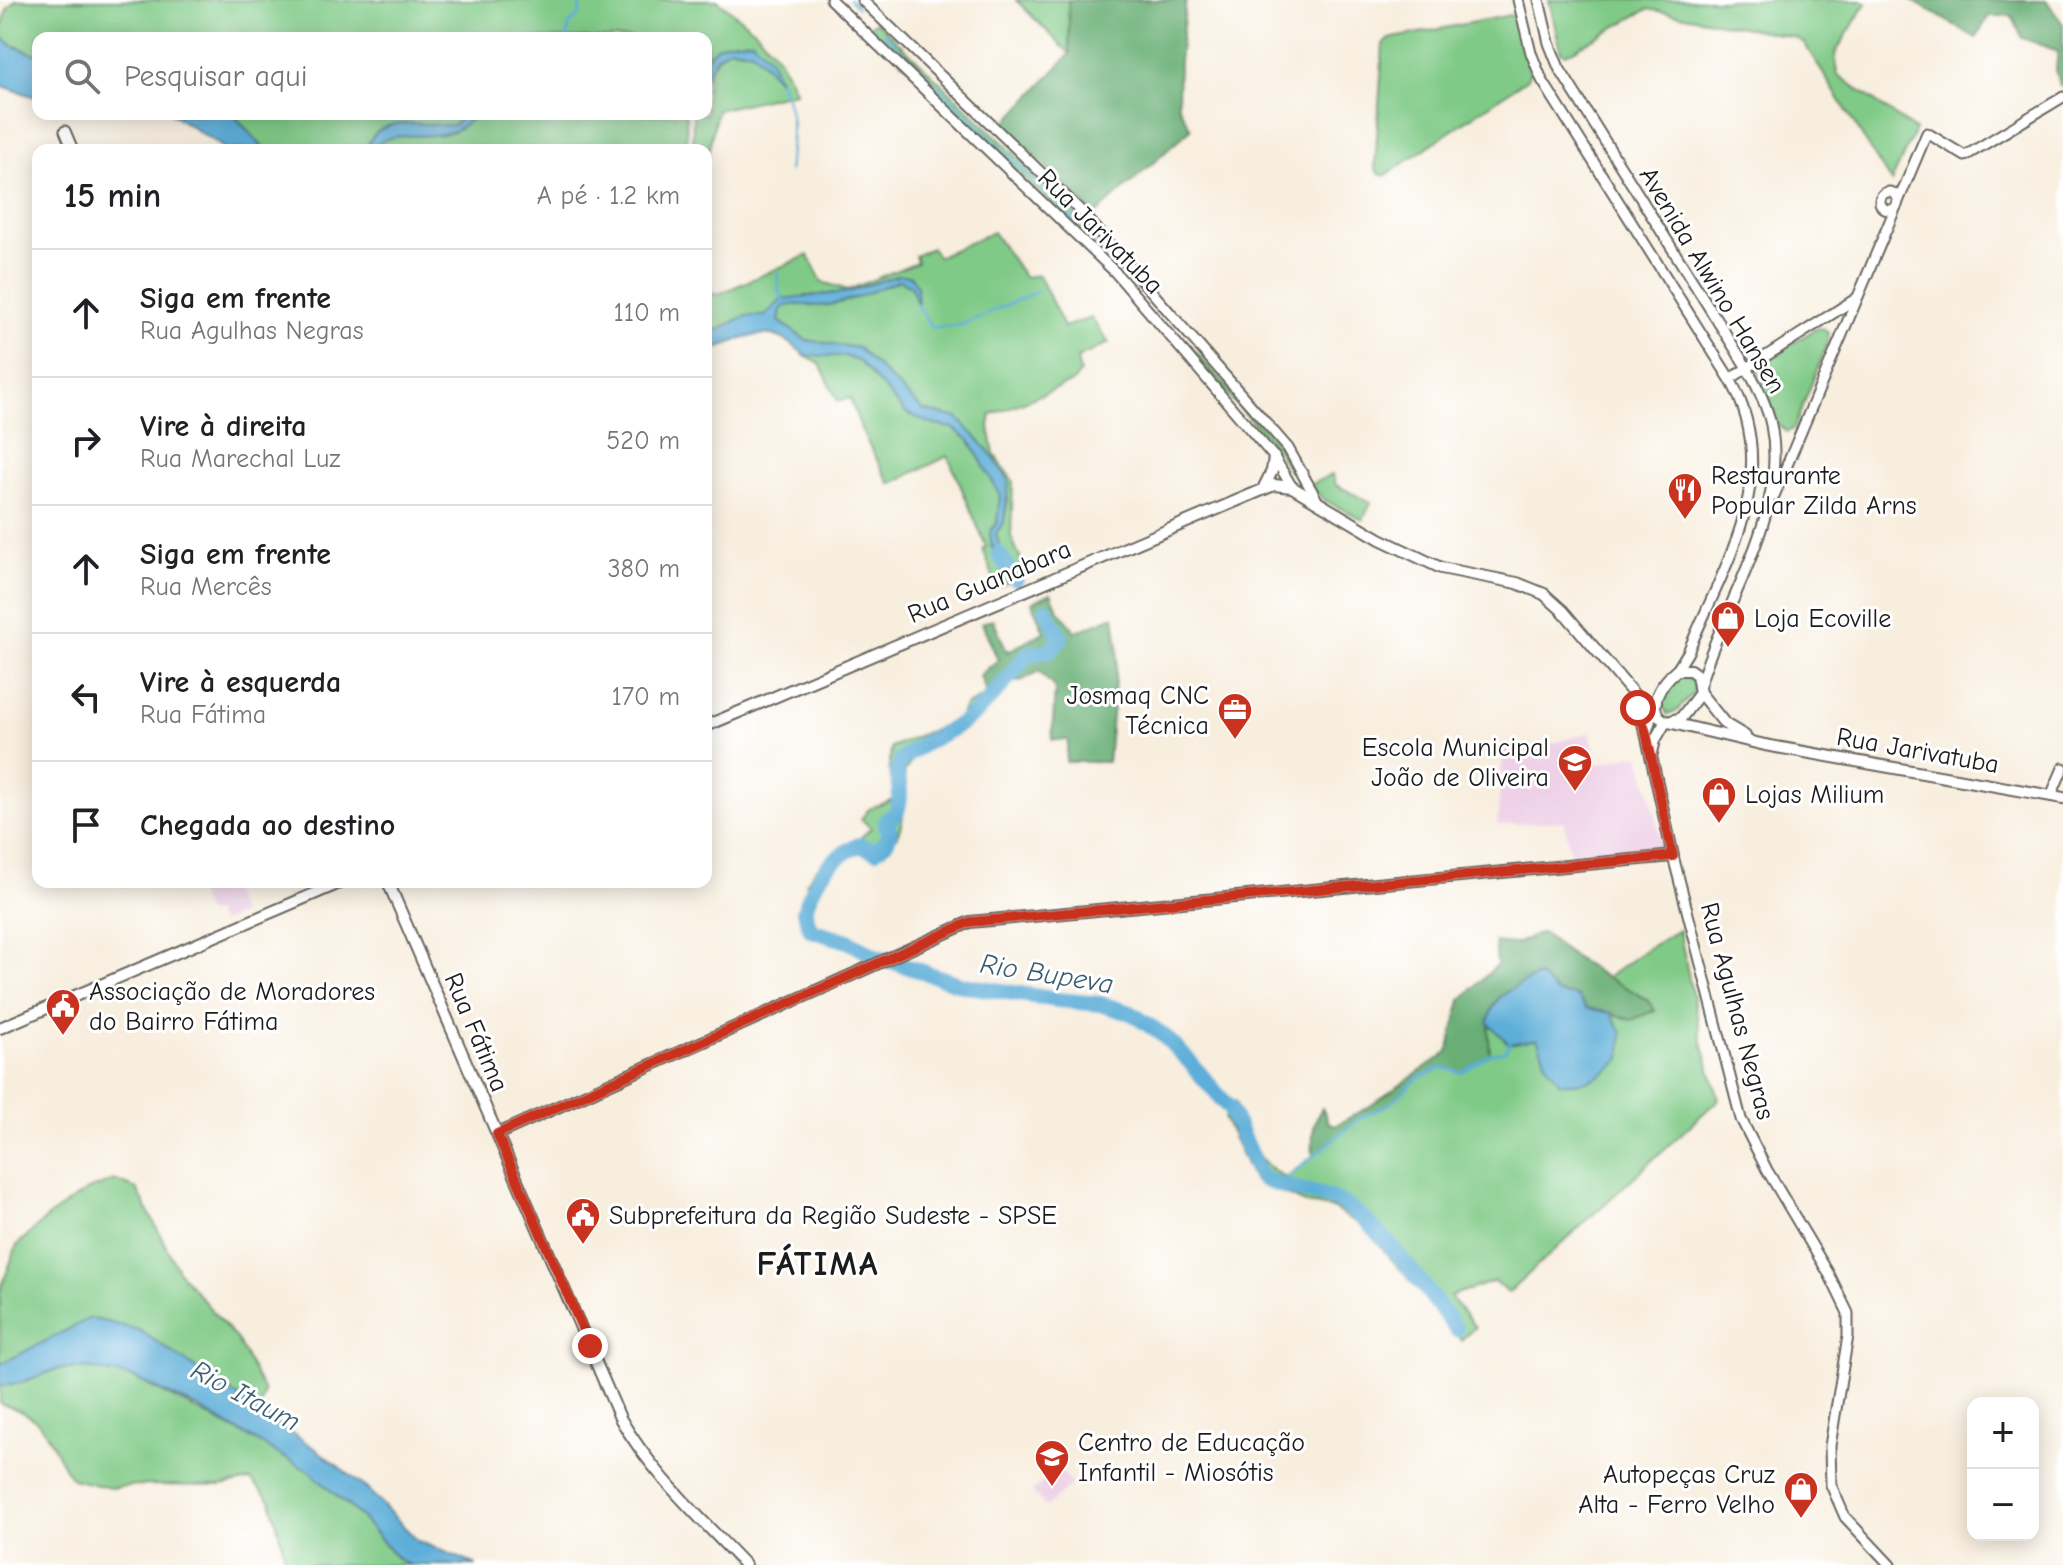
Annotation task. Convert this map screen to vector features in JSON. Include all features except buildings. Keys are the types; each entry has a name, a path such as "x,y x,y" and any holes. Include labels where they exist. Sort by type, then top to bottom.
{"main road":[{"path":"1264,487 1272,471 1274,457"},
{"name":"Rua Guanabara","path":"712,723 1264,487 1292,487"},
{"name":"Rua Jarivatuba","path":"1292,487 1321,506 1441,568 1517,583 1544,594 1563,611 1637,703 1661,719 1765,745 2057,797"},
{"path":"1637,703 1657,697 1668,677 1677,670 1690,670 1697,675 1700,689 1681,718 1661,719"},
{"name":"Rua Jarivatuba","path":"1700,689 1725,724 1765,745"},
{"name":"Rua Agulhas Negras","path":"1652,759 1661,719 1657,697"},
{"name":"Rua Agulhas Negras","path":"1637,703 1673,856"},
{"name":"Rua Agulhas Negras","path":"1646,733 1661,719"},
{"path":"497,1134 970,922 1673,856"},
{"path":"0,1028 328,888"},
{"name":"Rua Fátima","path":"391,888 620,1418 640,1450 664,1479 745,1565"}],"street":[{"name":"Rua Jarivatuba","path":"831,0 1115,272 1274,457 1292,487"},
{"name":"Rua Jarivatuba","path":"862,0 1082,212 1288,448 1321,506"},
{"name":"Avenida Alwino Hansen","path":"1518,0 1531,53 1549,92 1730,379 1741,401 1751,434 1753,462 1750,497 1692,643 1677,670"},
{"name":"Avenida Alwino Hansen","path":"1539,0 1553,55 1572,92 1747,368 1771,424 1774,471 1768,510 1709,656 1700,689"},
{"path":"1768,510 1927,133 1965,156 2063,97"},
{"path":"65,131 70,144"},
{"path":"1884,234 1881,198 1907,180"},
{"path":"1889,192 1896,197 1897,204"},
{"path":"1881,206 1891,209 1897,204"},
{"path":"1730,379 1857,298"},
{"path":"2057,797 2063,768"},
{"name":"Rua Agulhas Negras","path":"1673,856 1741,1119 1848,1313 1848,1336 1830,1446 1831,1485 1845,1517 1890,1565"}],"shaded area":[{"name":"Escola Municipal João de Oliveira","path":"1590,732 1597,764 1640,754 1662,844 1658,850 1572,859 1564,821 1497,825 1504,744 1544,746"},
{"path":"210,888 230,888 241,914 220,923 214,911 207,914 198,893"},
{"name":"Centro de Educação Infantil - Miosótis","path":"1059,1469 1072,1484 1046,1507 1032,1491"}],"green space":[{"path":"16,0 717,0 756,31 779,58 796,92 717,110 710,144 693,144 693,120 712,120 712,66 720,55 729,48 753,51 777,78 752,40 712,51 712,32 32,32 32,53 0,36 7,9"},
{"path":"1016,0 1068,0 1070,54"},
{"path":"1068,0 1186,0 1178,105 1191,129 1095,215 1004,125 1070,54"},
{"path":"1549,0 1861,0 1866,3 1835,54 1837,74 1915,130 1891,182 1804,43 1794,37 1648,9 1566,54 1561,53"},
{"path":"1911,0 2046,0 2063,24 2063,83 2060,86 2056,69 2058,51 2022,38 2012,16 1989,16 1976,38"},
{"path":"1510,15 1516,19 1530,71 1527,79 1385,176 1379,174 1375,168 1383,44 1389,39"},
{"path":"876,21 1051,189 1142,287 1141,290 870,31 869,26"},
{"path":"238,120 459,120 454,125 392,125 381,130 369,144 260,144"},
{"path":"469,120 686,120 687,144 376,144 389,138 440,134"},
{"path":"993,232 1024,277 1039,275 1064,327 1091,318 1109,343 1077,358 1080,373 1073,382 991,415 989,426 994,454 1013,481 1011,537 1028,575 997,587 983,549 986,546 948,456 890,484 863,434 850,398 838,401 820,364 805,356 845,356 860,362 906,413 935,425 953,428 970,441 1000,495 991,547 1007,557 997,546 996,533 1004,522 1008,499 988,450 939,414 923,410 858,348 806,340 779,321 781,308 785,306 819,306 840,302 900,280 911,286 917,304 917,286 899,275 847,292 782,299 765,316 745,316 712,333 712,293 719,294 808,255 822,282 848,290 917,262 915,256 931,248 938,257"},
{"path":"1821,328 1829,333 1828,342 1794,428 1787,432 1777,424 1757,367"},
{"path":"1185,340 1285,451 1297,470 1289,471 1278,451 1184,346"},
{"path":"1332,474 1336,485 1371,503 1363,520 1324,500 1310,485"},
{"path":"1051,593 1058,609 1076,632 1114,616 1118,647 1108,762 1066,762 1068,740 1052,740 1055,688 1039,671 1023,680 1011,682 993,702 989,701 980,675 998,660 982,623 993,619 1007,652 1044,632 1032,602"},
{"path":"1683,676 1693,681 1694,692 1676,712 1667,714 1662,704 1667,690 1674,680"},
{"path":"987,695 993,702 962,730 914,756 904,773 905,805 895,840 877,853 855,850 829,870 817,885 806,883 815,870 871,828 861,819 869,809 895,799 889,769 891,747 959,719 965,706"},
{"path":"1679,930 1703,1046 1719,1099 1508,1293 1495,1281 1450,1296 1475,1327 1461,1340 1365,1228 1334,1209 1308,1204 1254,1181 1224,1118 1235,1102 1259,1156 1286,1178 1359,1119 1391,1103 1418,1078 1442,1068 1463,1072 1488,1023 1539,976 1557,993 1631,1020 1654,1011 1647,999 1606,978"},
{"path":"1543,932 1580,961 1638,994 1655,1010 1631,1020 1586,1008 1577,996 1557,993 1538,976 1510,990 1494,1003 1489,1023 1490,1054 1463,1072 1442,1068 1418,1078 1391,1103 1359,1119 1313,1156 1314,1125 1322,1108 1329,1123 1336,1125 1370,1106 1448,1052 1461,1000 1497,965 1495,942 1515,944"},
{"path":"114,1180 137,1189 179,1272 238,1341 264,1392 259,1411 139,1330 18,1357 0,1364 0,1291 17,1245 50,1215 88,1190"},
{"path":"88,1368 132,1377 269,1447 310,1472 360,1516 399,1560 410,1565 287,1565 271,1501 251,1480 221,1486 139,1485 110,1488 72,1479 39,1424 30,1416 0,1404 0,1386 58,1369"}],"water":[{"path":"0,36 13,46 32,53 32,96 0,85"},
{"path":"752,40 770,58 780,82 753,51 730,48 717,56 712,65 712,51 725,43"},
{"path":"181,120 238,120 260,144 218,144"},
{"path":"459,120 469,120 452,131 440,134 402,136 369,144 381,129 392,125 454,125"},
{"path":"899,275 910,275 917,286 918,308 911,286 900,280 840,302 785,307 781,309 779,321 806,340 858,348 923,410 958,418 988,450 1009,480 1004,522 996,533 1009,570 995,553 990,531 997,523 1000,495 970,441 953,428 935,425 906,413 860,362 845,356 805,356 793,345 770,335 746,337 712,350 712,333 745,316 765,316 782,299 847,292"},
{"path":"1539,976 1557,993 1577,996 1586,1008 1611,1013 1622,1033 1621,1059 1608,1071 1586,1081 1560,1083 1547,1065 1537,1039 1509,1044 1488,1023 1495,1004 1506,992"},
{"path":"90,1318 139,1330 316,1449 366,1488 418,1541 477,1565 410,1565 399,1560 360,1516 310,1472 196,1407 132,1377 88,1368 58,1369 0,1386 0,1364"}],"waterway":[{"path":"568,32 569,25 580,14 579,0"},
{"path":"850,0 857,7"},
{"path":"884,34 1075,221"},
{"path":"779,81 791,115 789,170"},
{"path":"778,272 782,299"},
{"path":"917,305 932,327 961,325 1038,291"},
{"name":"Rio Bupeva","path":"999,554 1016,579"},
{"name":"Rio Bupeva","path":"901,760 975,713 1028,654 1050,651 1061,638 1046,610"},
{"name":"Rio Bupeva","path":"897,771 899,803 896,814 887,819 885,825 890,831 887,841 875,851 859,845 838,857 823,872 804,911 811,930 848,941 875,956 963,985 1100,1004 1131,1013 1163,1035 1230,1109 1261,1178 1329,1197 1353,1210 1402,1259 1456,1329"},
{"path":"1277,1182 1359,1119 1391,1103 1418,1078 1442,1068 1463,1072 1490,1054 1505,1051 1509,1044"}],"place":[{"name":"Restaurante Popular Zilda Arns","path":"1685,521"},
{"name":"Loja Ecoville","path":"1728,649"},
{"name":"Josmaq CNC Técnica","path":"1235,741"},
{"name":"Escola Municipal João de Oliveira","path":"1575,793"},
{"name":"Lojas Milium","path":"1719,825"},
{"name":"Associação de Moradores do Bairro Fátima","path":"63,1037"},
{"name":"Subprefeitura da Região Sudeste - SPSE","path":"583,1246"},
{"name":"Centro de Educação Infantil - Miosótis","path":"1052,1488"},
{"name":"Autopeças Cruz Alta - Ferro Velho","path":"1801,1520"}],"district":[{"name":"FÁTIMA","path":"818,1263"}],"route":[{"path":"590,1346 497,1134 970,922 1673,856 1638,708"}],"water label":[{"name":"Rio Itaum","path":"246,1395"}]}
